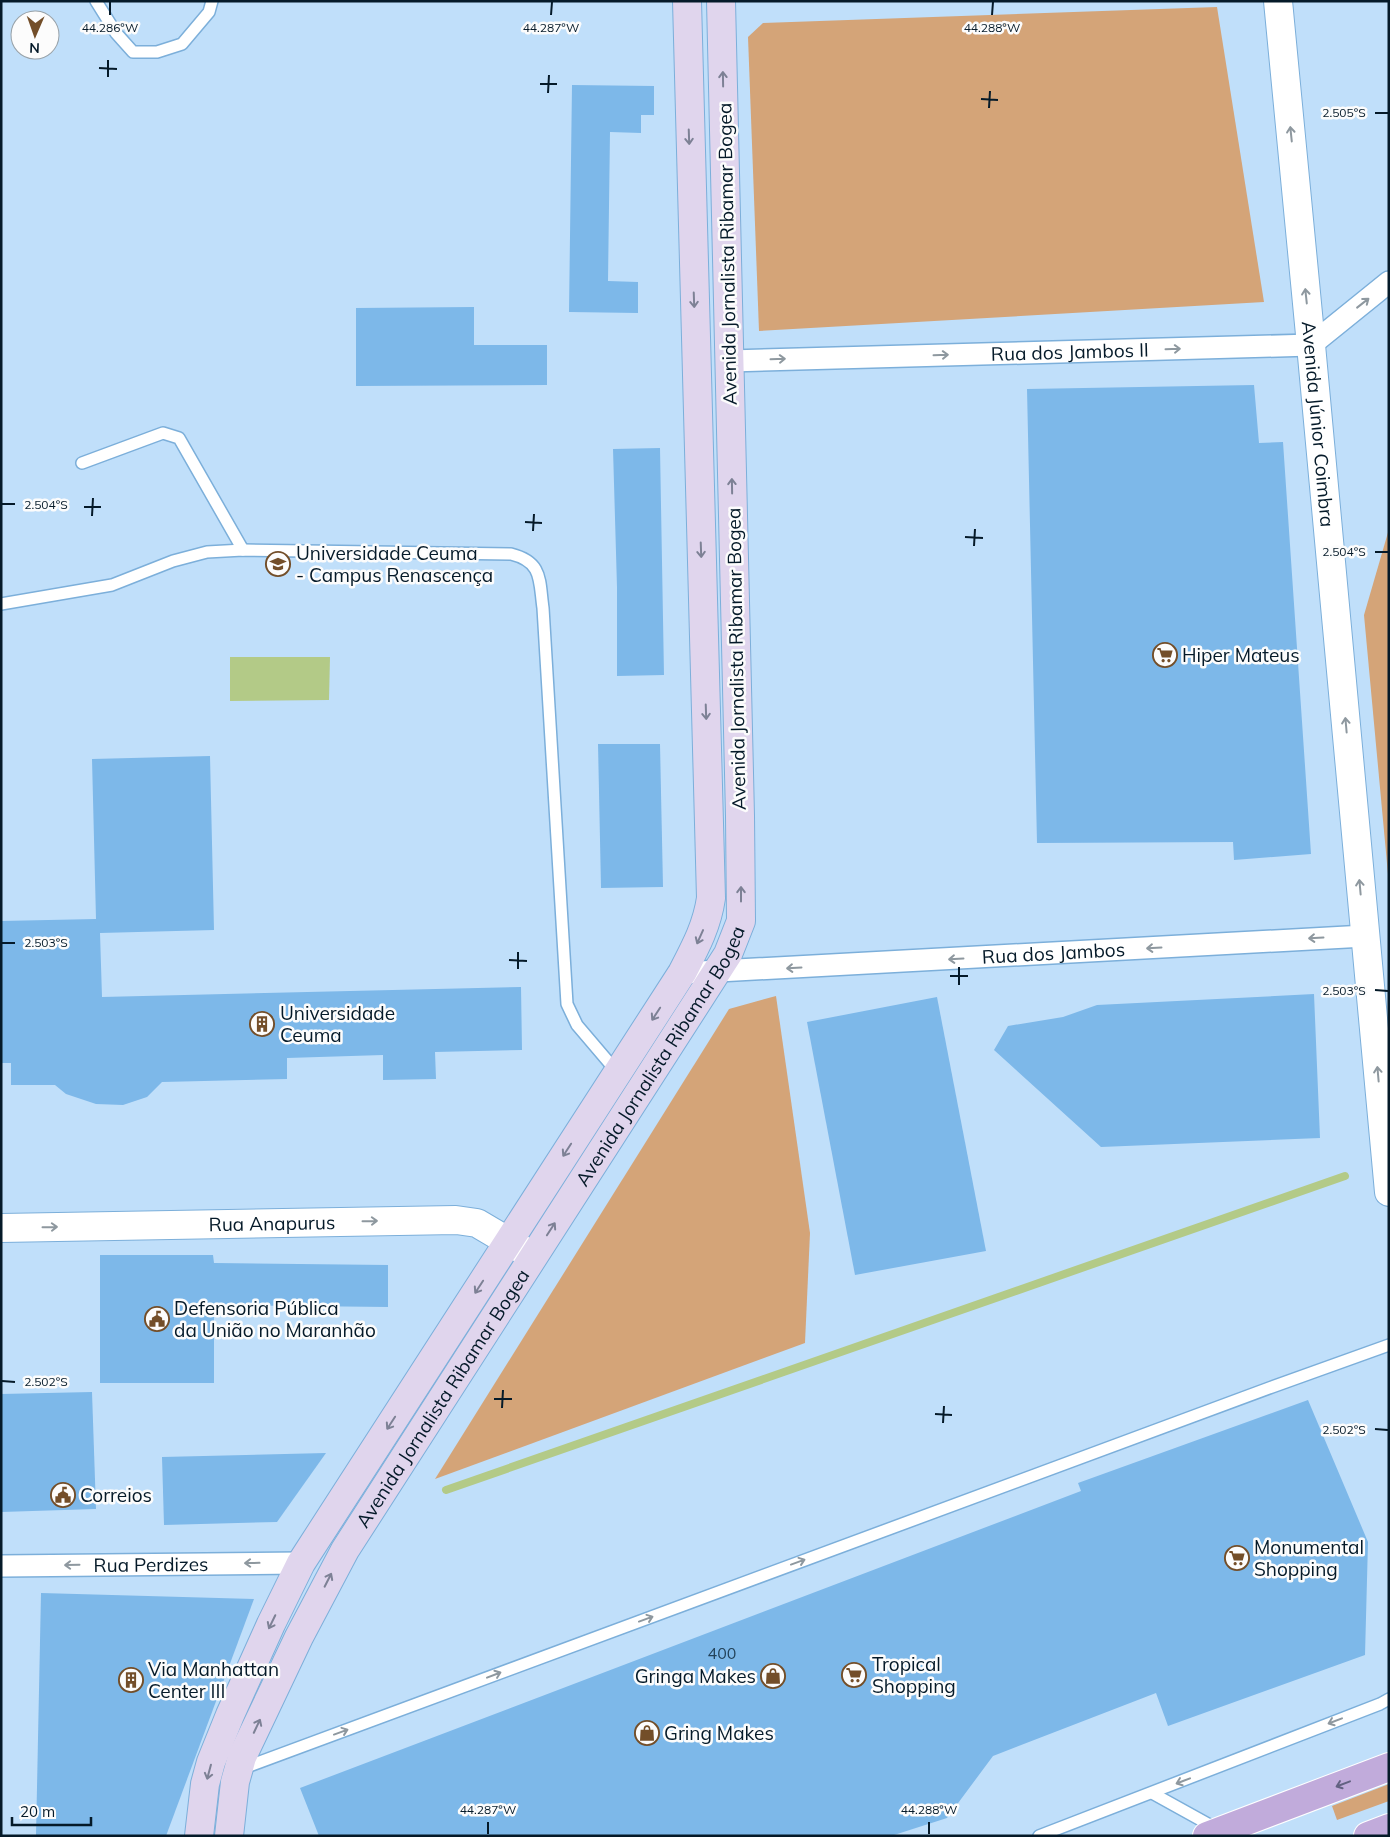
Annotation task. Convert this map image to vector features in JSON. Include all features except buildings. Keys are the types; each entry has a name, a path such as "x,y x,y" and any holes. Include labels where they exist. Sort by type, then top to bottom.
{"main road":[{"name":"Avenida Jornalista Ribamar Bogea","path":"199,1836 205,1784 211,1762 267,1633 301,1563 682,973 701,938 708,917 711,898 687,1"},
{"name":"Avenida Jornalista Ribamar Bogea","path":"229,1836 237,1771 299,1637 335,1566 728,954 741,920 721,1"},
{"path":"1214,1833 1389,1767"},
{"path":"1368,1836 1389,1828"}],"street":[{"name":"Avenida Júnior Coimbra","path":"1278,1 1389,1192"},
{"path":"1311,344 1389,282"},
{"name":"Rua dos Jambos II","path":"730,361 1311,344"},
{"name":"Rua dos Jambos","path":"682,973 1365,936"},
{"name":"Rua Anapurus","path":"1,1228 456,1220 477,1223 533,1256"},
{"name":"Rua Perdizes","path":"1,1566 301,1563"}],"lane":[{"path":"96,1 116,33 133,52 157,52 182,44 209,12 212,1"},
{"path":"82,463 163,433 179,438 243,550"},
{"path":"1,604 112,585 173,561 207,552 243,550 511,554 526,559 532,564 539,580 543,608 567,1004 577,1024 618,1072"},
{"path":"237,1771 1281,1383 1389,1345"},
{"path":"1039,1836 1386,1703"},
{"path":"1152,1793 1214,1833"}],"shaded area":[{"path":"1217,7 1264,302 759,331 748,37 763,23"},
{"path":"1389,529 1389,885 1364,615"},
{"path":"230,657 330,657 329,700 230,701"},
{"path":"776,996 810,1233 805,1343 435,1479 729,1009"},
{"path":"1389,1784 1389,1801 1337,1820 1332,1806"}],"waterway":[{"path":"446,1490 1345,1176"}],"place":[{"name":"Universidade Ceuma - Campus Renascença","path":"278,564"},
{"name":"Hiper Mateus","path":"1165,655"},
{"name":"Universidade Ceuma","path":"262,1024"},
{"name":"Defensoria Pública da União no Maranhão","path":"157,1319"},
{"name":"Correios","path":"63,1495"},
{"name":"Monumental Shopping","path":"1237,1558"},
{"name":"Tropical Shopping","path":"854,1675"},
{"name":"Gringa Makes","path":"773,1676"},
{"name":"Via Manhattan Center III","path":"131,1680"},
{"name":"Gring Makes","path":"647,1733"}]}
